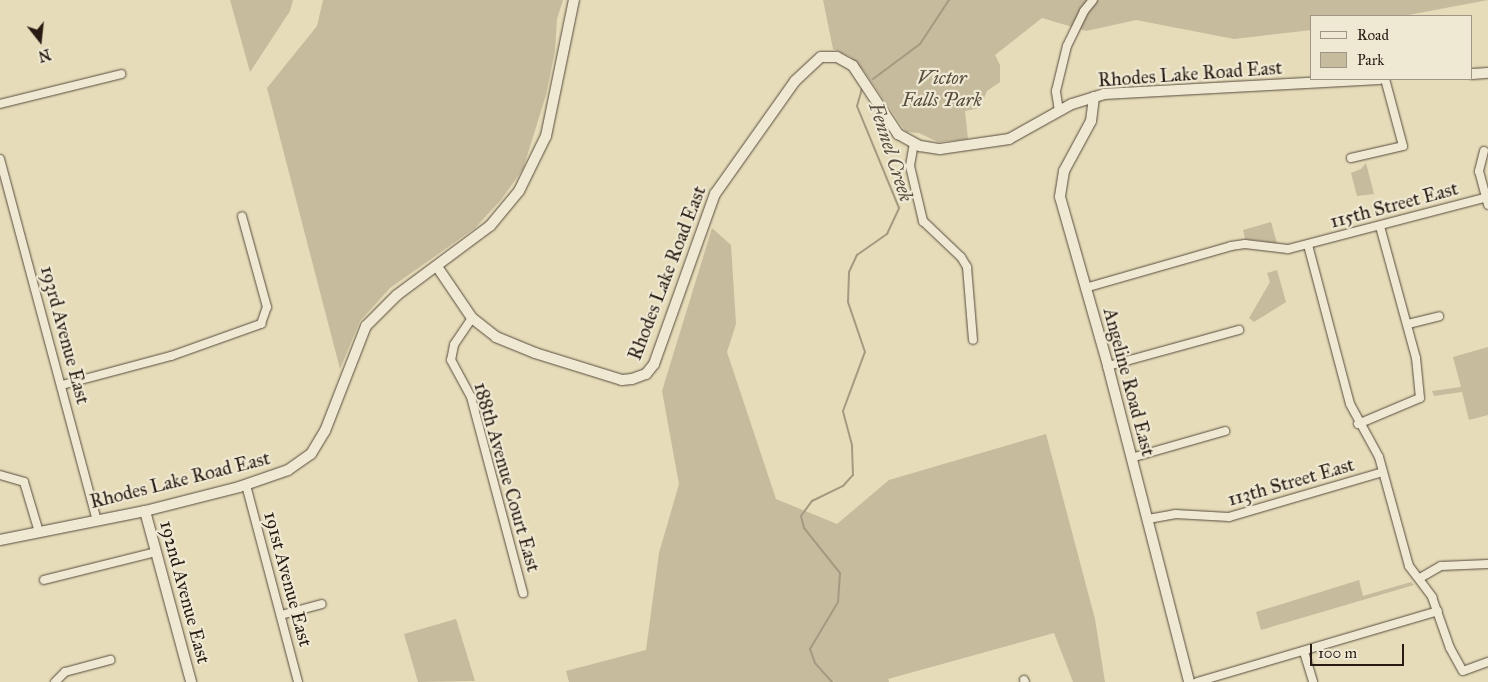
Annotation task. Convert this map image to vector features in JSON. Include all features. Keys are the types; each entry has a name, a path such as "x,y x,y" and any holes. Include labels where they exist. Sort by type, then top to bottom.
{"street":[{"path":"438,268 490,226 505,210 539,152 558,87 565,36 574,0"},
{"path":"1059,110 1056,91 1067,46 1084,10 1093,0"},
{"name":"Rhodes Lake Road East","path":"0,540 145,511 246,485 288,470 311,454 325,431 366,326 397,295 438,268 472,318 488,332 511,344 622,380 638,378 654,364 715,194 795,81 814,60 831,56 853,66 898,134 914,143 940,149 1002,141 1059,110 1094,97 1364,80"},
{"path":"1473,74 1488,73"},
{"path":"0,104 121,74"},
{"path":"1351,158 1403,146 1385,80"},
{"name":"Angeline Road East","path":"1094,97 1091,121 1064,172 1060,189 1085,288 1108,366 1189,682"},
{"path":"914,143 910,166 923,221 961,256 966,267 973,340"},
{"path":"1484,152 1478,163 1487,200"},
{"name":"193rd Avenue East","path":"0,159 97,520"},
{"name":"115th Street East","path":"1085,288 1231,246 1246,244 1279,250 1308,245 1487,200"},
{"path":"62,385 171,356 262,324 267,307 242,216"},
{"path":"1358,424 1420,398 1416,358 1380,226"},
{"path":"1308,245 1350,404 1358,424 1376,451 1405,555 1438,611 1450,648 1463,671 1488,662"},
{"path":"1408,324 1439,316"},
{"name":"188th Avenue Court East","path":"472,318 454,345 451,360 471,397 523,593"},
{"path":"1108,366 1238,330"},
{"path":"1131,458 1225,431"},
{"name":"113th Street East","path":"1148,519 1175,514 1229,517 1383,472"},
{"path":"0,475 24,482 39,532"},
{"name":"191st Avenue East","path":"246,485 298,682"},
{"name":"192nd Avenue East","path":"145,511 190,682"},
{"path":"44,580 156,552"},
{"path":"1420,578 1442,566 1488,564"},
{"path":"281,615 322,604"},
{"path":"1197,682 1438,611"},
{"path":"1304,652 1313,682"},
{"path":"55,682 65,672 110,660"},
{"path":"1232,673 1235,682"}],"green space":[{"path":"230,0 293,0 290,11 250,72"},
{"path":"323,0 563,0 557,19 555,51 546,95 523,169 501,200 475,228 390,288 360,321 340,369 267,88 317,26"},
{"name":"Victor Falls Park","path":"823,0 1488,0 1408,15 1310,15 1310,30 1234,39 1136,20 1086,31 1042,18 995,55 1000,65 1000,82 987,91 980,108 965,111 968,139 938,142 919,133 906,132 864,71 851,57 833,49"},
{"path":"1366,163 1374,194 1357,196 1351,173 1361,169"},
{"path":"1271,222 1277,243 1245,239 1243,230"},
{"path":"712,228 731,245 736,324 727,352 776,499 837,524 889,480 1046,434 1095,619 1105,682 1073,682 1054,633 888,679 889,682 569,682 566,671 646,650 659,553 679,484 662,391"},
{"path":"1277,270 1286,302 1254,322 1249,318 1270,282 1267,273"},
{"path":"1488,347 1488,415 1469,420 1462,392 1434,396 1432,391 1461,387 1453,357"},
{"path":"1359,580 1363,596 1411,582 1414,585 1261,630 1256,612"},
{"path":"456,619 475,681 418,682 404,634"}],"waterway":[{"name":"Fennel Creek","path":"873,79 920,44 949,0"},
{"name":"Fennel Creek","path":"832,682 815,663 810,649 838,602 840,573 804,528 801,516 812,501 843,486 853,475 852,445 843,411 865,352 848,302 849,272 857,255 887,234 899,208 857,106 862,89"}]}
